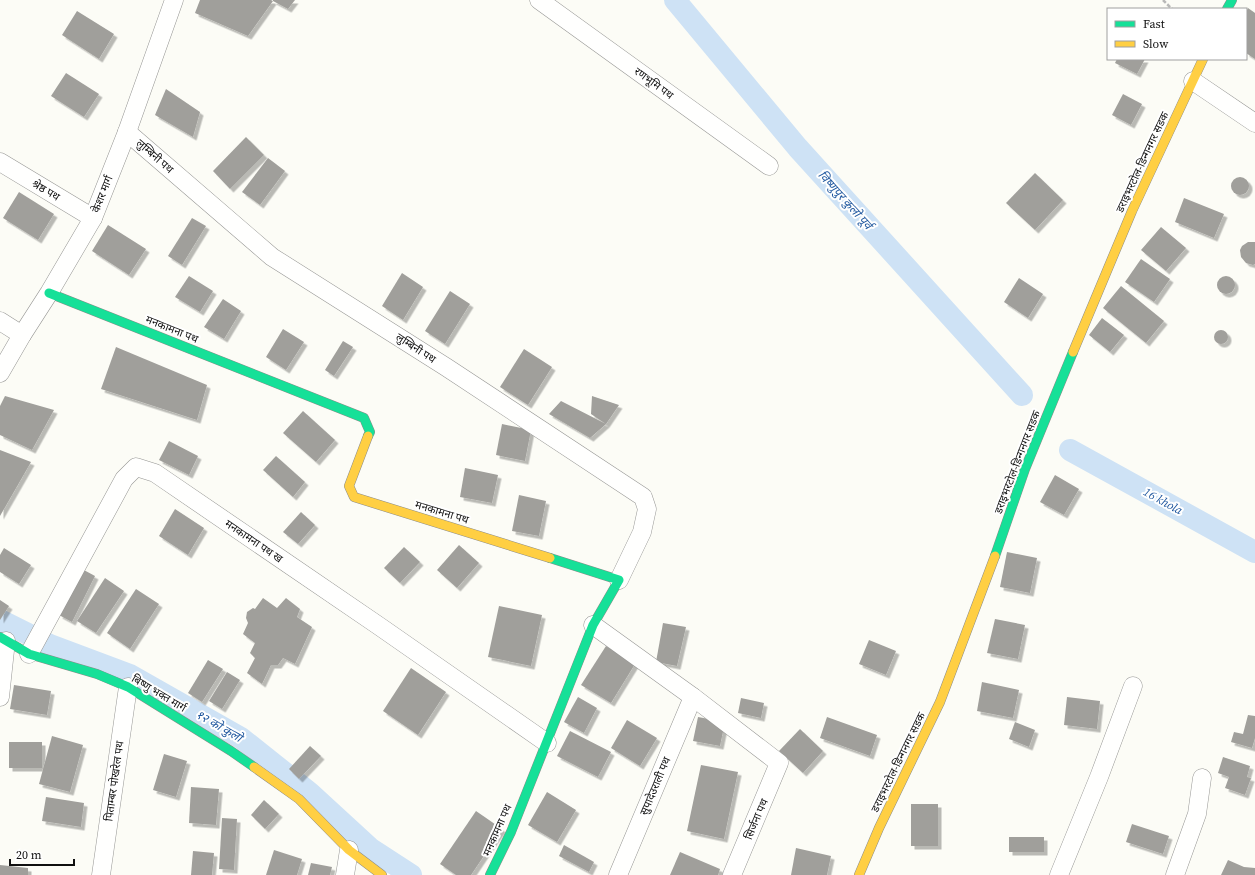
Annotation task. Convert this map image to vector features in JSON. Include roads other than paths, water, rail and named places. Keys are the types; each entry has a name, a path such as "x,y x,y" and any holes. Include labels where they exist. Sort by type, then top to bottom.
{"street":[{"name":"केशर मार्ग","path":"0,373 93,218 127,132 174,0"},
{"name":"रणभूमि पथ","path":"539,0 768,166"},
{"name":"डराइभरटोल-डिन्गनगर सडक","path":"859,875 879,828 940,702 984,586 1025,469 1081,331 1132,211 1203,60"},
{"path":"1193,81 1255,123"},
{"name":"लुम्बिनी पथ","path":"127,132 272,257 446,368 643,497 647,508 642,532 619,580"},
{"name":"श्रेष्ठ पथ","path":"0,162 93,218"},
{"name":"मनकामना पथ","path":"49,293 364,418 370,432 349,486 354,497 619,580 593,625 511,832 490,875"},
{"path":"0,321 22,335"},
{"name":"मनकामना पथ ख","path":"29,654 124,478 136,467 155,474 379,626 547,743"},
{"path":"593,625 693,697"},
{"path":"0,697 3,639"},
{"name":"बिष्णु भक्त मार्ग","path":"3,639 29,654 97,674 128,687 231,750 299,799 349,850 382,875"},
{"path":"1059,875 1100,777 1133,686"},
{"name":"पिताम्बर पोखरेल पथ","path":"101,875 128,687"},
{"name":"सिर्जना पथ","path":"693,697 779,763 732,875"},
{"name":"सुपादेउराली पथ","path":"618,875 693,697"},
{"path":"1175,875 1197,814 1202,778"},
{"path":"345,875 349,850"}],"waterway":[{"name":"विष्णुपुर कुलो पूर्व","path":"675,0 798,148 1022,395"},
{"name":"16 khola","path":"1070,450 1255,552"},
{"name":"१२ को कुलो","path":"0,620 50,645 130,675 241,738 310,793 371,849 411,875"}]}
